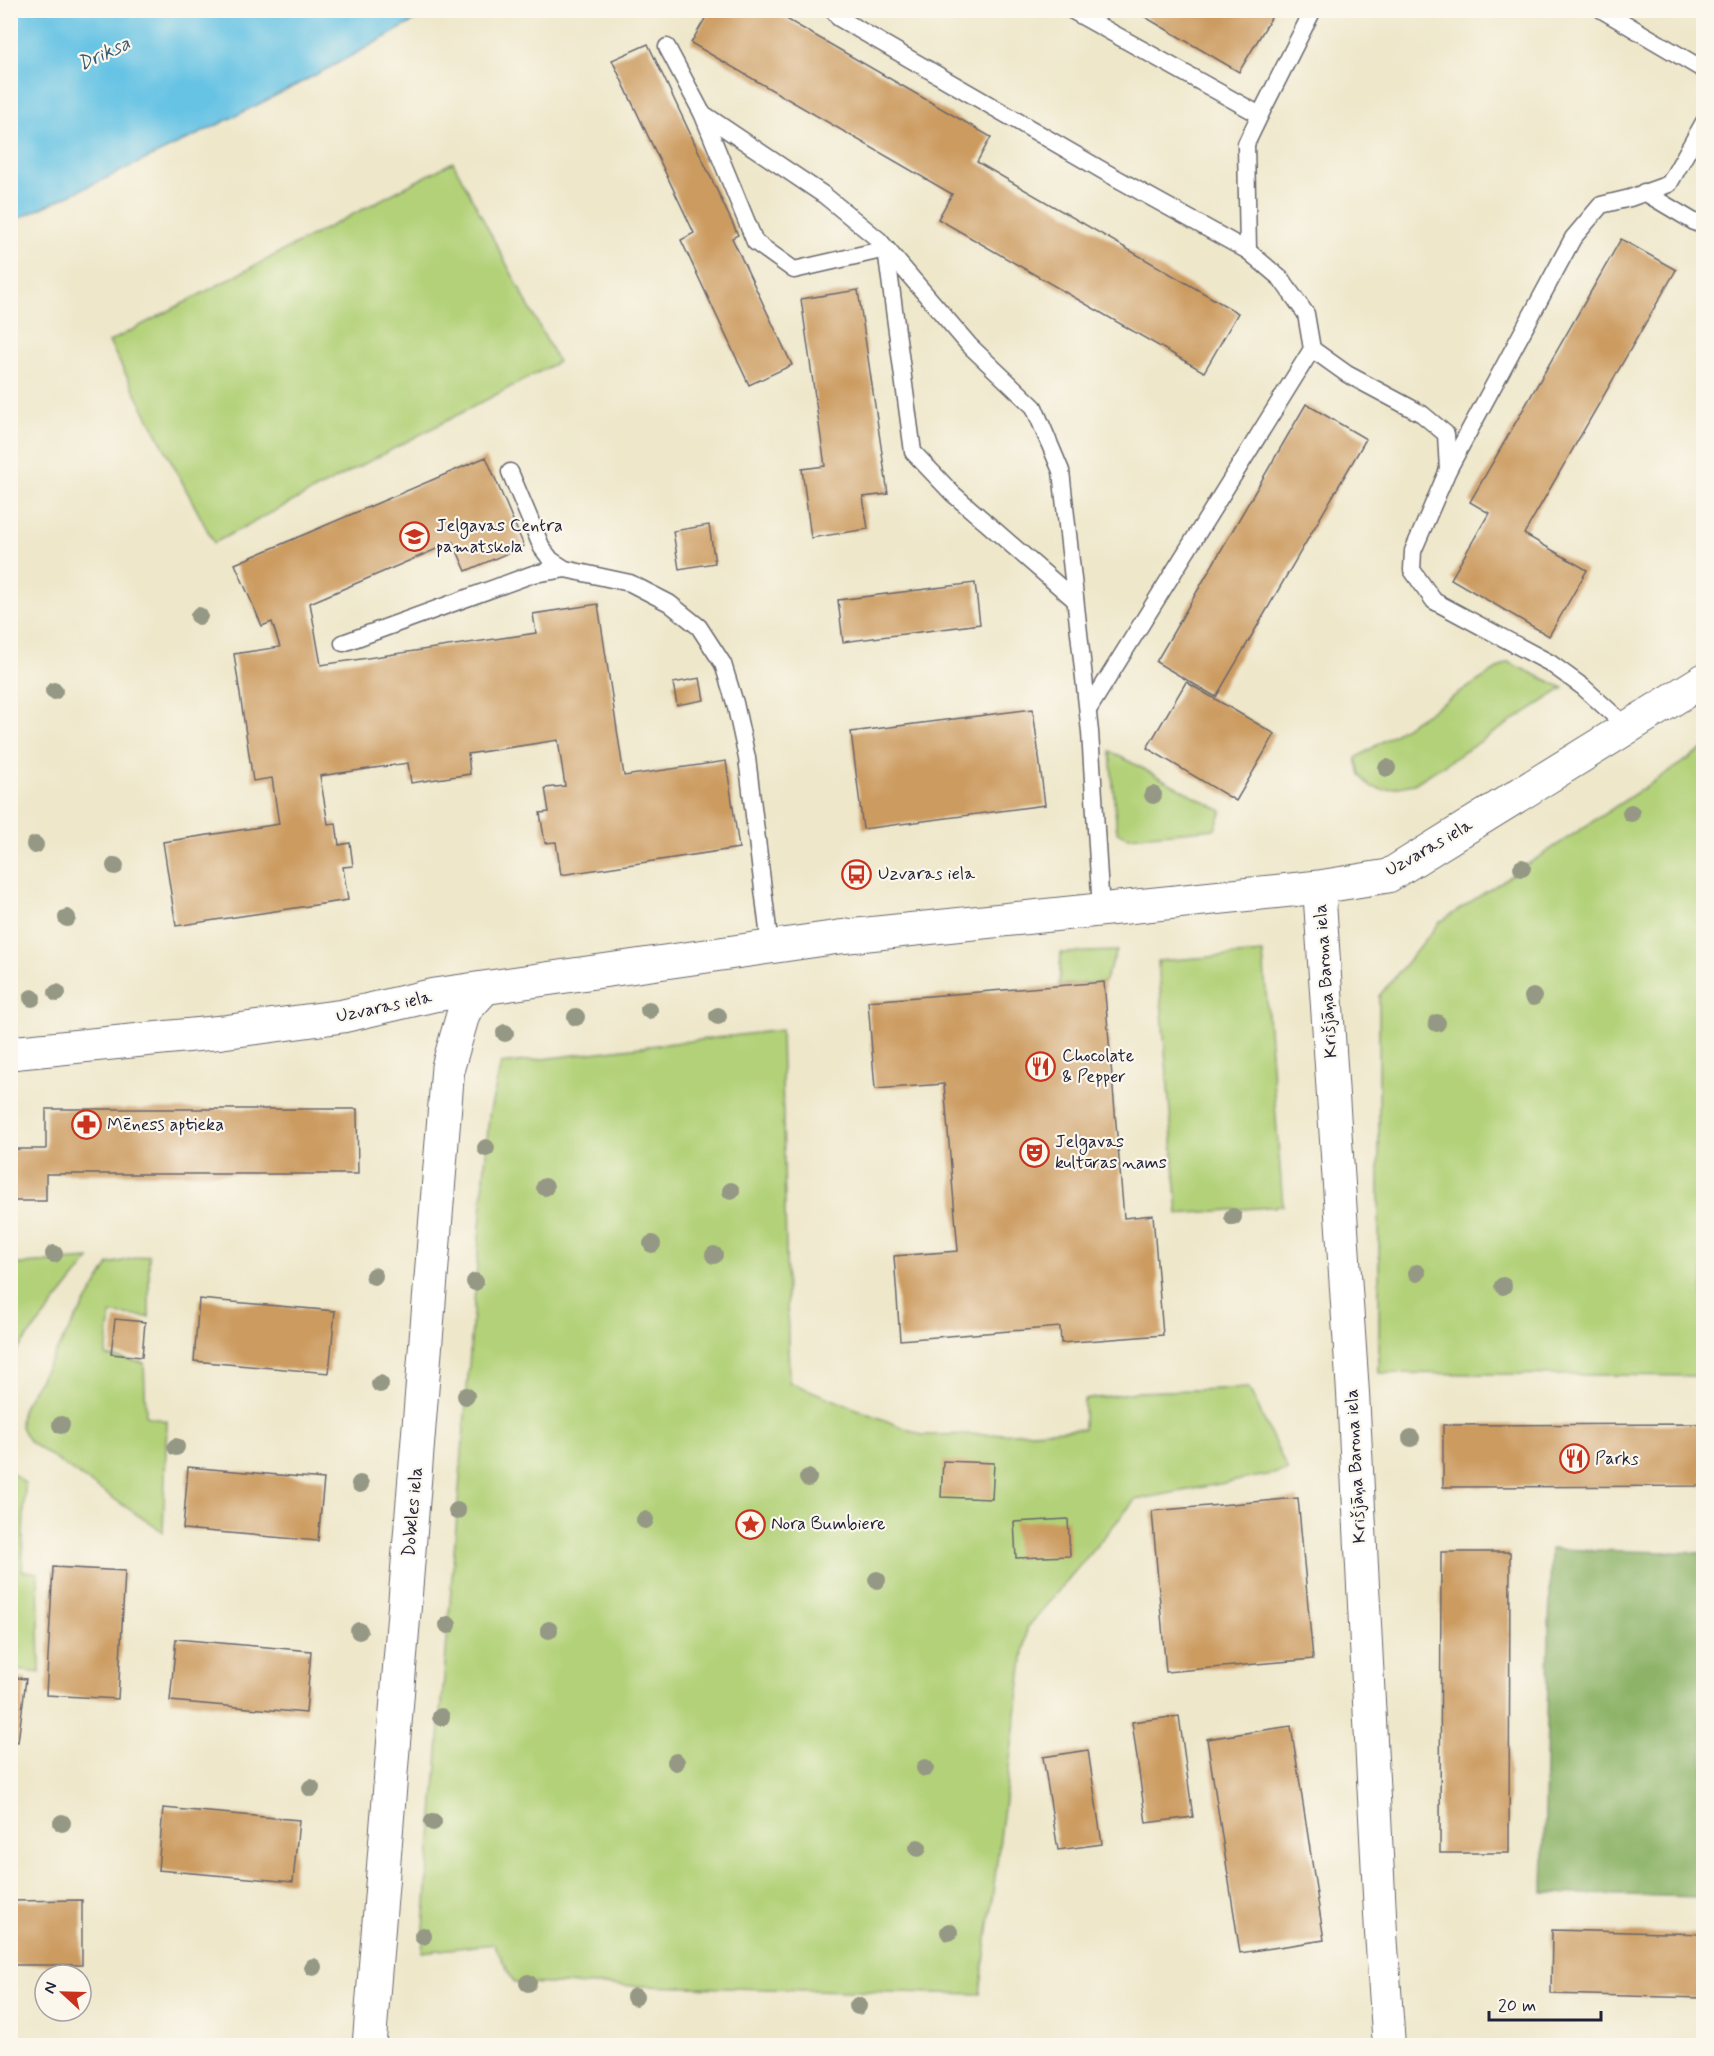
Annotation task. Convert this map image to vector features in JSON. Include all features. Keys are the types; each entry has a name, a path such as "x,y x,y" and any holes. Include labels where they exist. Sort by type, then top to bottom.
{"main road":[{"name":"Uzvaras iela","path":"10,1053 223,1032 343,1017 434,995 770,946 1319,887 1389,876 1704,680"},
{"name":"Dobeles iela","path":"369,2046 448,1067 464,1011 484,989"}],"street":[{"name":"Krišjāņa Barona iela","path":"1319,887 1356,1437 1389,2046"}],"lane":[{"path":"833,10 839,18 1086,161 1248,251 1281,279 1306,314 1312,349 1088,710"},
{"path":"1071,10 1260,115"},
{"path":"1248,251 1246,144 1313,10"},
{"path":"1602,10 1704,70"},
{"path":"667,47 702,113 754,242 794,270 886,249"},
{"path":"702,113 824,195 879,240 969,345 1034,407 1061,471 1088,710 1101,910"},
{"path":"1627,727 1583,687 1550,663 1434,601 1412,570 1413,551 1448,470 1573,238 1601,205 1669,184 1704,122"},
{"path":"1644,192 1696,223"},
{"path":"886,249 913,452 951,493 1075,600"},
{"path":"1312,349 1347,374 1422,414 1446,434 1448,470"},
{"path":"510,472 542,548 551,560 565,569 630,583 669,603 699,627 723,664 735,703 747,758 770,946"},
{"path":"342,643 533,574 565,569"}],"green space":[{"path":"453,162 558,362 214,543 109,342"},
{"path":"1508,662 1564,688 1414,784 1383,790 1369,786 1360,775 1356,758"},
{"path":"1703,749 1703,1376 1379,1373 1379,996 1440,922"},
{"path":"1110,751 1222,811 1215,829 1128,837 1117,832"},
{"path":"1117,951 1104,982 1059,985 1061,953"},
{"path":"1263,953 1283,1206 1178,1214 1158,961"},
{"path":"781,1030 789,1382 922,1435 1084,1429 1084,1400 1136,1392 1249,1388 1288,1471 1135,1500 1027,1628 980,1994 514,1983 494,1944 422,1952 489,1115 501,1064"},
{"path":"149,1255 149,1317 111,1314 106,1356 144,1363 146,1416 167,1421 163,1532 30,1442 20,1424 25,1403 109,1264"},
{"path":"90,1259 11,1358 11,1265"},
{"path":"10,1471 25,1483 22,1571 38,1573 40,1673 11,1669"},
{"path":"1551,1549 1703,1553 1703,1897 1543,1893"}],"water":[{"name":"Driksa","path":"10,11 431,11 328,68 171,148 11,222"}],"building":[{"path":"710,10 771,10 991,137 977,162 1238,313 1204,372 938,219 952,194 691,43"},
{"path":"1133,10 1270,10 1274,13 1239,72"},
{"path":"648,44 738,235 732,238 792,365 749,385 681,240 694,233 612,60"},
{"path":"1621,239 1676,270 1524,534 1587,570 1549,636 1451,579 1489,513 1470,502"},
{"path":"858,290 888,494 863,497 868,529 811,538 802,469 825,466 801,299"},
{"path":"1306,404 1366,439 1216,697 1156,662"},
{"path":"486,457 524,546 466,571 453,542 310,603 321,665 536,633 533,614 598,604 624,776 726,761 739,848 561,875 556,842 545,843 540,813 549,812 545,788 565,786 558,740 468,754 470,774 411,783 408,763 320,776 328,824 336,823 339,845 350,843 353,866 343,867 348,900 176,926 163,842 279,824 272,778 253,781 234,654 280,647 272,622 262,626 235,564"},
{"path":"709,525 715,563 679,569 673,531"},
{"path":"975,583 980,624 843,642 838,600"},
{"path":"700,678 704,700 677,705 673,683"},
{"path":"1186,682 1275,734 1236,801 1147,748"},
{"path":"1033,709 1045,805 863,829 851,732"},
{"name":"Jelgavas kultūras nams","path":"1104,982 1124,1218 1153,1215 1163,1335 1061,1343 1060,1327 900,1340 894,1256 958,1251 944,1084 875,1089 868,1001"},
{"path":"46,1109 357,1109 358,1174 46,1174 46,1201 10,1201 10,1149 46,1149"},
{"path":"199,1299 335,1311 329,1373 194,1361"},
{"path":"115,1319 145,1322 142,1357 111,1354"},
{"path":"1704,1424 1704,1486 1443,1487 1443,1425"},
{"path":"943,1461 994,1463 992,1499 941,1497"},
{"path":"188,1467 324,1479 318,1541 183,1529"},
{"path":"1298,1498 1313,1659 1166,1672 1152,1511"},
{"path":"1068,1519 1070,1556 1016,1558 1014,1522"},
{"path":"1441,1552 1510,1552 1509,1853 1440,1853"},
{"path":"53,1567 125,1571 118,1699 46,1695"},
{"path":"176,1639 311,1651 306,1713 170,1701"},
{"path":"10,1677 26,1679 18,1742 10,1741"},
{"path":"1179,1716 1193,1817 1146,1823 1132,1722"},
{"path":"1291,1726 1324,1940 1240,1953 1207,1739"},
{"path":"1088,1750 1102,1844 1058,1850 1043,1757"},
{"path":"163,1808 299,1820 293,1882 158,1870"},
{"path":"82,1900 82,1963 10,1965 10,1901"},
{"path":"1552,1930 1704,1934 1704,1998 1551,1994"}],"place":[{"name":"Jelgavas Centra pamatskola","path":"415,536"},
{"name":"Uzvaras iela","path":"857,874"},
{"name":"Chocolate & Pepper","path":"1041,1066"},
{"name":"Mēness aptieka","path":"86,1125"},
{"name":"Jelgavas kultūras nams","path":"1034,1152"},
{"name":"Parks","path":"1574,1459"},
{"name":"Nora Bumbiere","path":"750,1524"}]}
